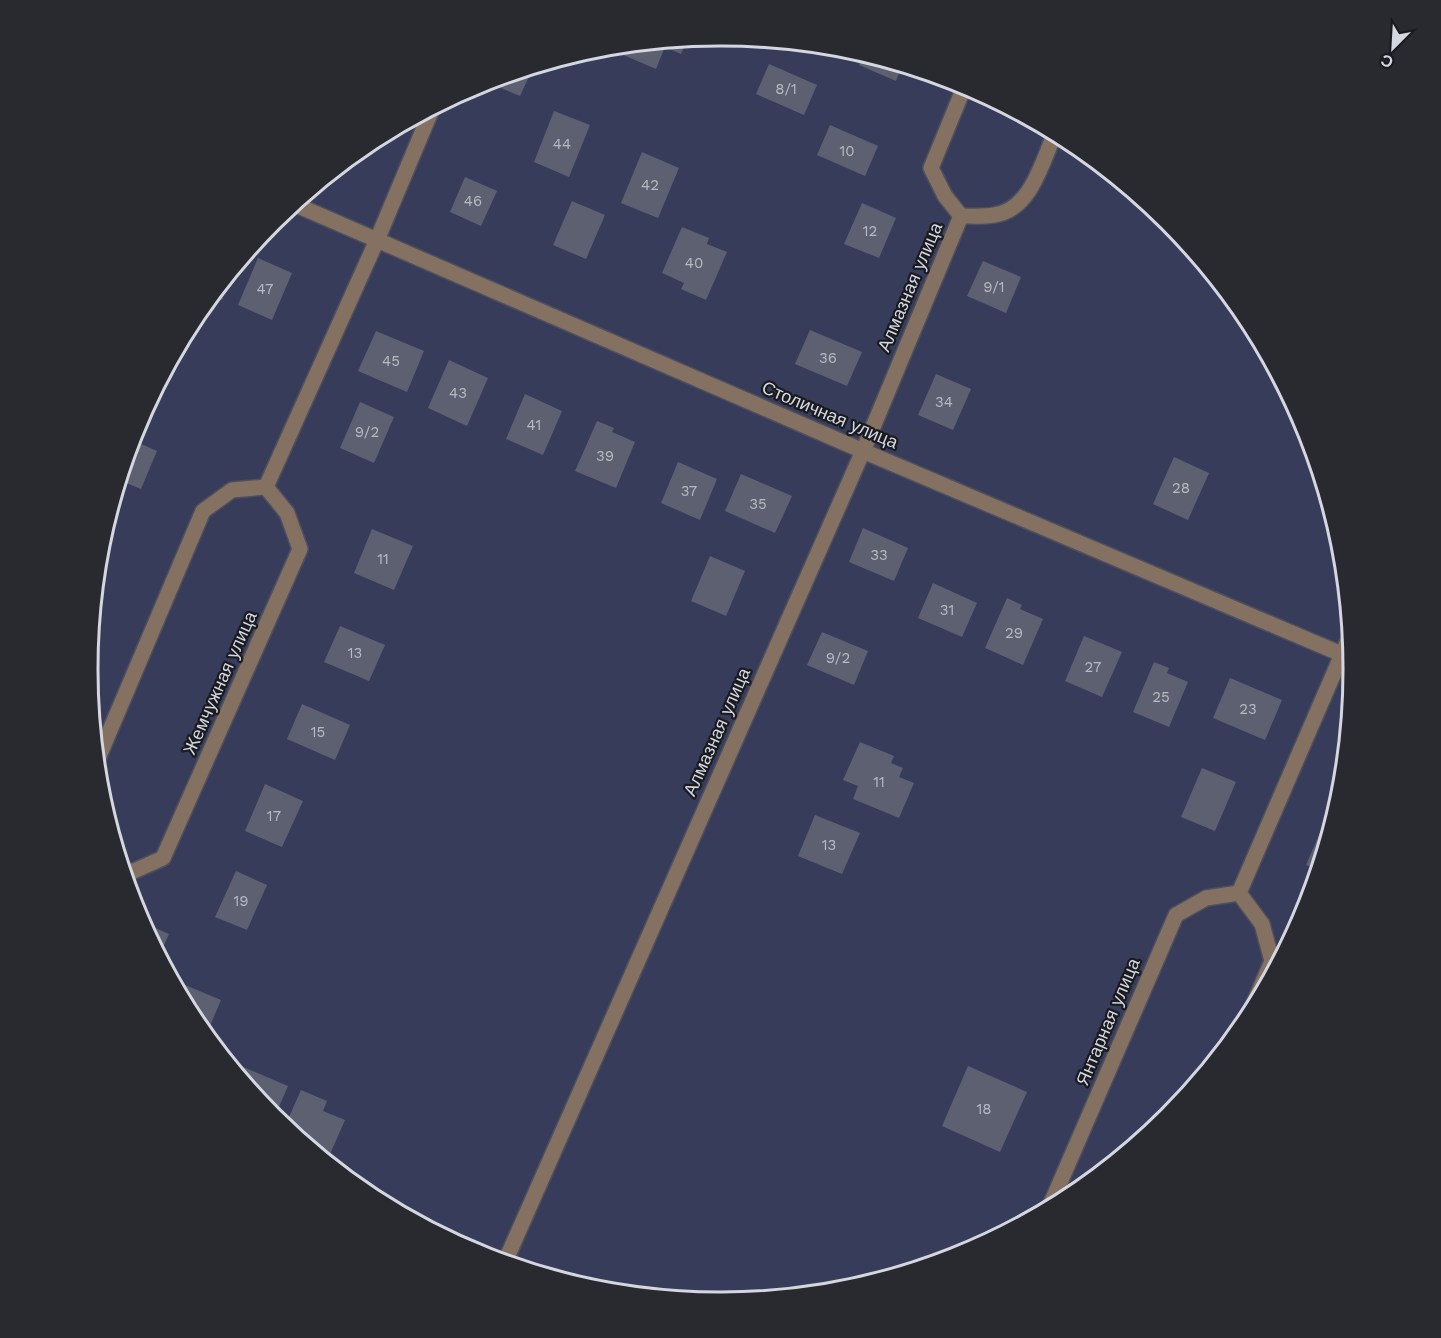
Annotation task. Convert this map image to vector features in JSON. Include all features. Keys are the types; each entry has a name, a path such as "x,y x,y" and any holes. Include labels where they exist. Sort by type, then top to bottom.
{"street":[{"name":"Алмазная улица","path":"961,95 931,168 945,196 961,216"},
{"path":"103,747 203,511 232,490 266,487 377,240 427,120"},
{"name":"Алмазная улица","path":"961,216 996,215 1010,208 1028,194 1051,142"},
{"name":"Столичная улица","path":"303,208 863,451 1343,655"},
{"name":"Алмазная улица","path":"509,1254 863,451 961,216"},
{"name":"Жемчужная улица","path":"132,871 163,858 300,549 287,513 266,487"},
{"path":"1271,959 1262,924 1239,893 1343,666"},
{"name":"Янтарная улица","path":"1055,1194 1176,915 1206,898 1239,893"}],"shaded area":[{"path":"720,46 802,52 842,58 921,80 959,94 1032,130 1066,151 1131,201 1161,229 1189,259 1238,323 1260,358 1296,431 1322,508 1338,588 1342,628 1342,710 1338,750 1322,830 1310,869 1296,907 1260,980 1238,1015 1189,1079 1131,1137 1099,1163 1066,1187 996,1227 959,1244 882,1270 842,1280 761,1290 720,1292 639,1286 599,1280 520,1258 482,1244 409,1208 375,1187 310,1137 252,1079 227,1048 181,980 162,944 145,907 119,830 103,750 99,710 99,628 103,588 119,508 145,431 181,358 203,323 252,259 280,229 310,201 375,151 409,130 482,94 559,68 599,58 639,52"}],"building":[{"path":"683,48 681,54 670,49"},
{"path":"664,50 656,69 622,54"},
{"path":"860,63 899,73 896,81 859,65"},
{"path":"769,64 817,85 804,115 756,94"},
{"path":"529,77 520,96 500,87"},
{"path":"554,111 590,125 569,177 534,162"},
{"path":"830,125 878,146 865,176 817,155"},
{"path":"642,152 679,168 658,218 621,203"},
{"path":"465,177 497,191 481,226 450,212"},
{"path":"572,201 605,215 586,259 553,245"},
{"path":"862,203 896,218 879,258 844,244"},
{"path":"682,227 709,238 707,244 727,252 706,300 681,289 684,283 662,273"},
{"path":"258,258 292,273 272,320 238,305"},
{"path":"983,261 1021,277 1006,313 967,296"},
{"path":"810,330 862,352 847,386 795,364"},
{"path":"376,331 424,351 407,392 358,371"},
{"path":"449,360 488,378 467,426 428,408"},
{"path":"936,374 971,389 953,430 918,415"},
{"path":"525,394 562,411 543,455 506,439"},
{"path":"360,402 394,417 374,463 340,448"},
{"path":"597,421 614,428 612,432 635,442 616,488 575,471"},
{"path":"140,444 157,451 141,489 127,483"},
{"path":"1174,457 1209,473 1188,520 1153,504"},
{"path":"678,462 717,479 700,520 661,503"},
{"path":"741,474 792,496 775,533 725,511"},
{"path":"863,528 908,548 894,581 849,562"},
{"path":"372,529 413,546 394,590 354,573"},
{"path":"710,556 745,571 726,616 691,601"},
{"path":"933,583 977,603 962,637 918,618"},
{"path":"1007,598 1022,605 1020,609 1043,619 1023,665 985,648"},
{"path":"340,626 385,645 369,681 324,662"},
{"path":"822,632 868,651 854,685 807,665"},
{"path":"1084,636 1122,652 1102,697 1065,681"},
{"path":"1154,662 1169,668 1167,673 1188,682 1169,727 1133,712"},
{"path":"1230,678 1282,700 1265,740 1213,718"},
{"path":"302,704 350,725 335,760 287,739"},
{"path":"860,742 894,756 891,763 903,768 899,777 914,783 899,818 853,799 858,786 843,780"},
{"path":"1202,768 1236,782 1215,831 1181,817"},
{"path":"265,784 303,801 282,847 245,831"},
{"path":"815,815 860,833 842,874 798,856"},
{"path":"1323,826 1311,867 1306,865"},
{"path":"236,871 267,885 247,930 215,917"},
{"path":"155,928 169,934 163,946"},
{"path":"184,984 221,1000 210,1025"},
{"path":"242,1066 288,1086 279,1107"},
{"path":"968,1066 1027,1092 1000,1152 942,1126"},
{"path":"301,1090 327,1101 323,1111 345,1120 330,1153 289,1117"}]}
